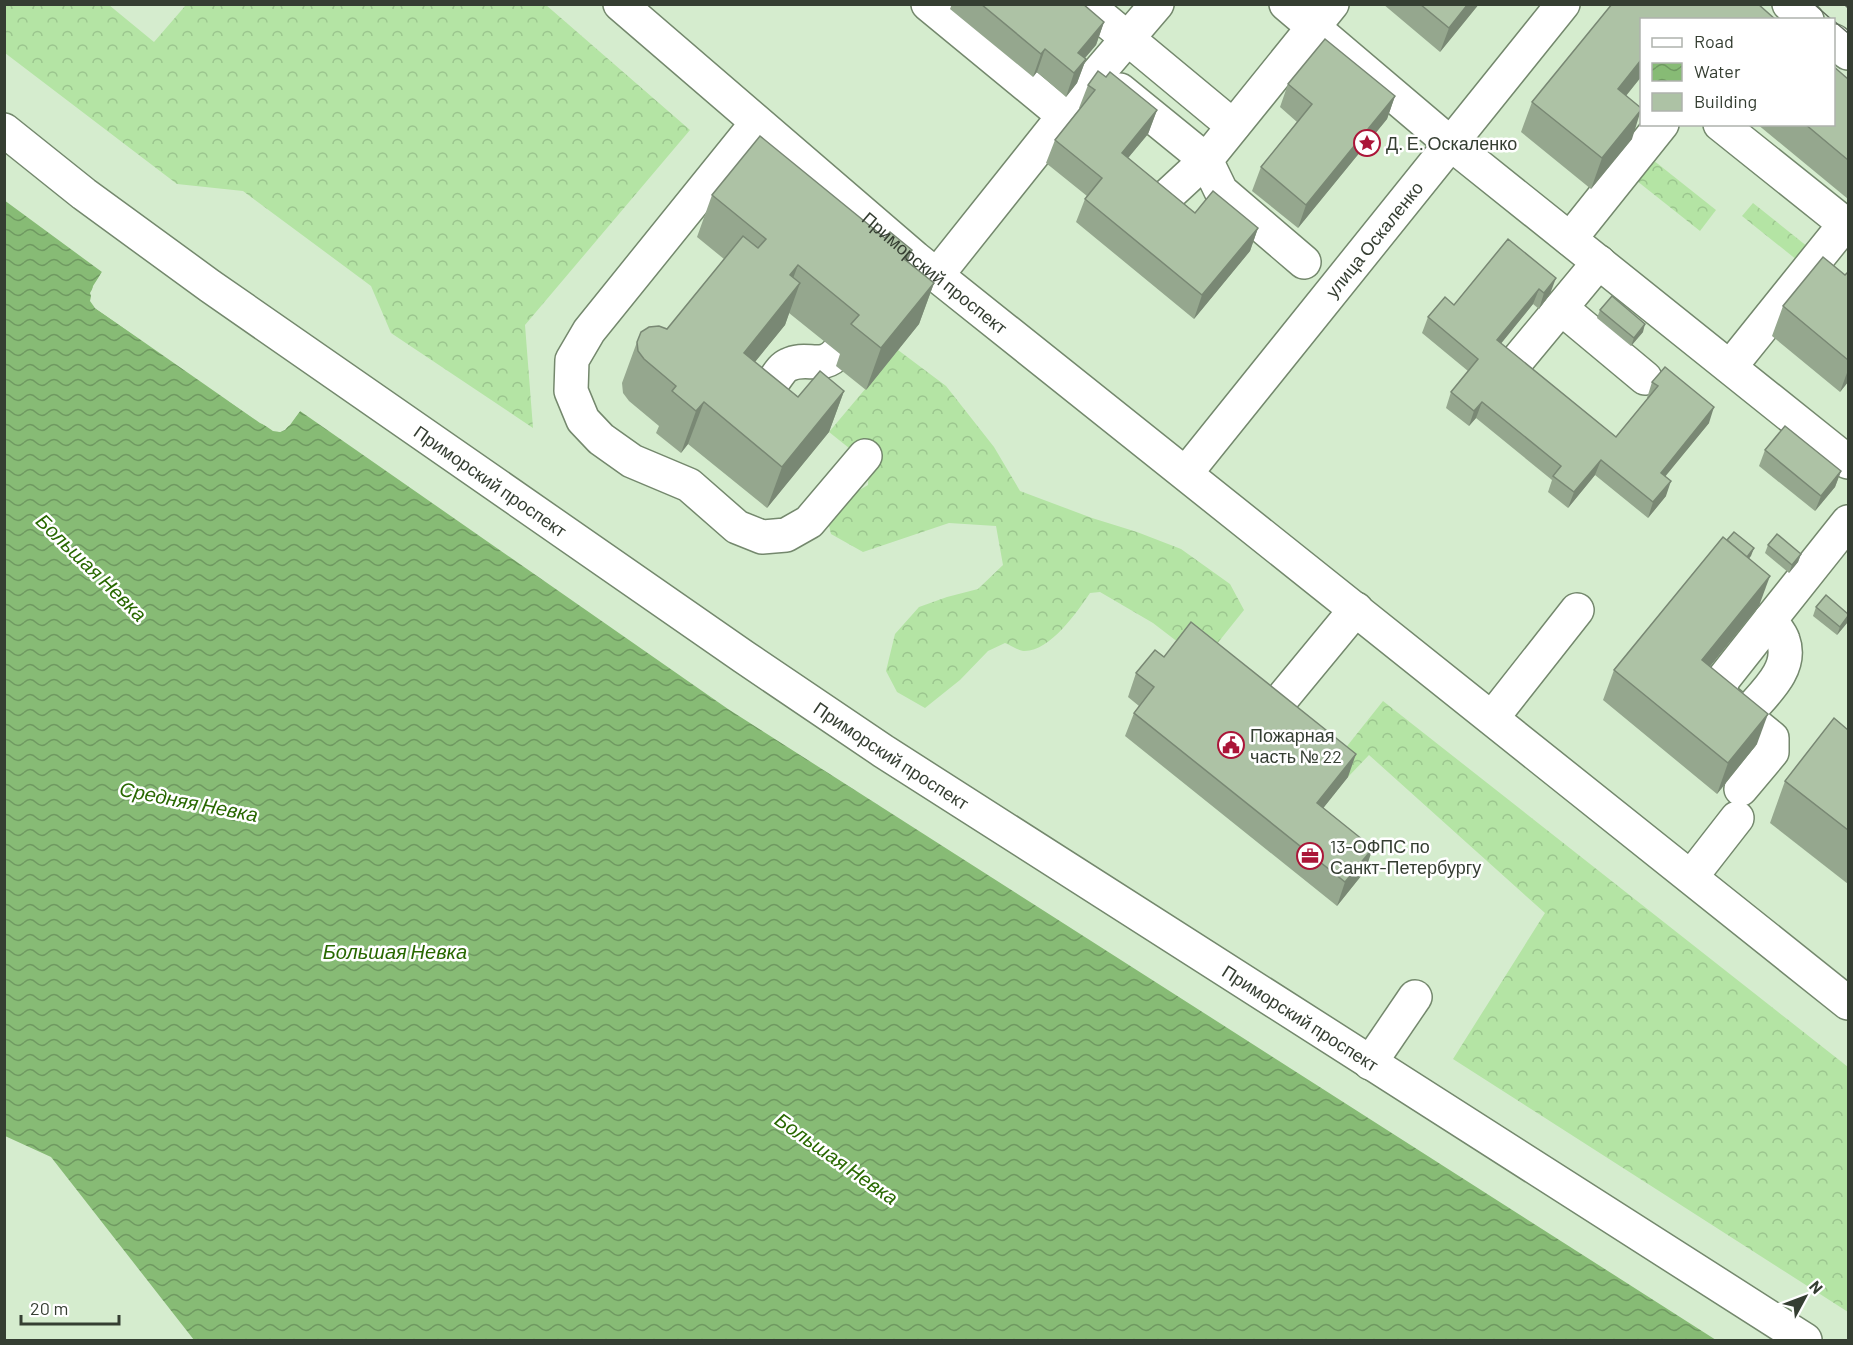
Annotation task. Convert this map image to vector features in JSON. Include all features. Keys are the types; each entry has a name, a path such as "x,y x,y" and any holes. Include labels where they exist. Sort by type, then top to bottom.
{"main road":[{"name":"Приморский проспект","path":"620,4 756,124 926,266 1848,1003"},
{"path":"928,4 1064,116"},
{"path":"1086,4 1233,126"},
{"path":"893,284 926,266 1064,116 1157,4"},
{"path":"1286,4 1322,16 1451,144 1848,462"},
{"name":"улица Оскаленко","path":"1186,473 1563,4"},
{"path":"1789,4 1805,18"},
{"path":"1166,197 1206,160 1322,16"},
{"path":"1835,43 1848,53"},
{"path":"1098,73 1206,160 1221,191 1304,262"},
{"path":"756,124 589,331 572,360 571,391 582,420 602,439 632,461 689,485 737,527 762,537 786,535 809,522 865,456"},
{"path":"1570,239 1660,126"},
{"path":"1722,126 1845,224 1730,367"},
{"name":"Приморский проспект","path":"4,130 84,194 200,279 893,758 1804,1341"},
{"path":"1516,362 1599,262"},
{"path":"1561,308 1645,378"},
{"path":"772,382 785,366 797,361 822,363 832,359 838,352"},
{"path":"1691,877 1772,752 1772,738 1745,716 1780,674 1786,657 1783,639 1770,620 1848,522"},
{"path":"1285,694 1356,609"},
{"path":"1492,718 1577,610"},
{"path":"1370,1063 1415,997"}],"green space":[{"path":"4,5 109,5 154,42 186,5 546,5 690,130 525,325 533,428 391,333 371,286 243,191 177,184 5,53"},
{"path":"1653,160 1716,210 1700,231 1637,181"},
{"path":"1753,203 1808,247 1797,260 1742,216"},
{"path":"898,350 946,386 994,447 1020,491 1181,549 1230,584 1244,610 1216,645 1183,646 1153,623 1100,592 1090,593 1052,639 1033,650 1023,651 1005,643 988,651 960,680 925,708 897,692 886,671 895,634 919,607 978,589 1003,565 996,526 949,523 863,552 831,534 826,513 868,485 869,464 829,432"},
{"path":"1383,701 1848,1067 1848,1312 1453,1059 1545,913 1369,755 1348,777 1332,765"}],"water":[{"name":"Большая Невка","path":"4,200 102,272 90,293 95,308 260,423 280,432 290,425 300,411 728,709 1716,1340 194,1340 51,1157 5,1136"}],"pier":[{"path":"102,272 105,274 96,287 93,300 97,306 140,335 139,338 95,308 90,301 93,286"},
{"path":"231,399 274,428 283,427 297,409 300,411 285,430 273,431 229,401"}],"building":[{"path":"981,4 1083,4 1104,22 1078,53 1086,59 1074,73 1045,49 1041,54"},
{"path":"1420,4 1468,4 1449,28"},
{"path":"1612,4 1758,4 1774,18 1640,18 1640,61 1618,89 1640,107 1640,111 1602,158 1532,102"},
{"path":"1325,39 1395,96 1306,205 1261,167 1312,104 1288,84"},
{"path":"1835,68 1848,79 1848,160 1807,126 1835,126"},
{"path":"1098,71 1106,77 1110,72 1157,110 1122,153 1195,213 1213,191 1258,228 1202,295 1085,199 1102,178 1055,140 1095,90 1088,85"},
{"path":"760,136 885,238 890,232 912,250 904,259 934,283 881,348 851,324 859,315 798,265 790,275 800,283 744,353 798,397 820,371 844,391 782,467 704,402 696,411 672,391 676,386 644,359 638,351 637,342 641,332 649,327 659,326 667,329 743,236 758,248 766,239 712,195"},
{"path":"1508,239 1556,278 1544,293 1539,289 1497,340 1616,437 1658,386 1652,382 1665,367 1714,407 1661,473 1671,481 1653,502 1601,460 1574,492 1553,476 1561,466 1482,402 1474,411 1451,392 1478,359 1428,317 1445,297 1454,305"},
{"path":"1823,257 1845,275 1848,272 1848,360 1783,306"},
{"path":"1612,296 1645,324 1634,338 1600,310"},
{"path":"1785,426 1841,471 1821,496 1765,450"},
{"path":"1734,532 1754,548 1747,557 1727,540"},
{"path":"1777,534 1801,554 1792,565 1768,545"},
{"path":"1723,537 1770,576 1702,660 1768,714 1728,763 1614,670"},
{"path":"1826,595 1848,614 1840,627 1816,607"},
{"path":"1191,622 1356,754 1317,803 1373,848 1345,882 1134,713 1154,687 1136,673 1155,650 1164,657"},
{"path":"1834,718 1848,730 1848,830 1785,781"}],"tram line":[{"path":"1814,4 1830,18"},
{"path":"1844,4 1848,8"},
{"path":"1835,22 1848,33"}],"place":[{"name":"Д. Е. Оскаленко","path":"1367,143"},
{"name":"Пожарная часть № 22","path":"1231,745"},
{"name":"13-ОФПС по Санкт-Петербургу","path":"1310,856"}],"water label":[{"name":"Средняя Невка","path":"189,801"}]}
